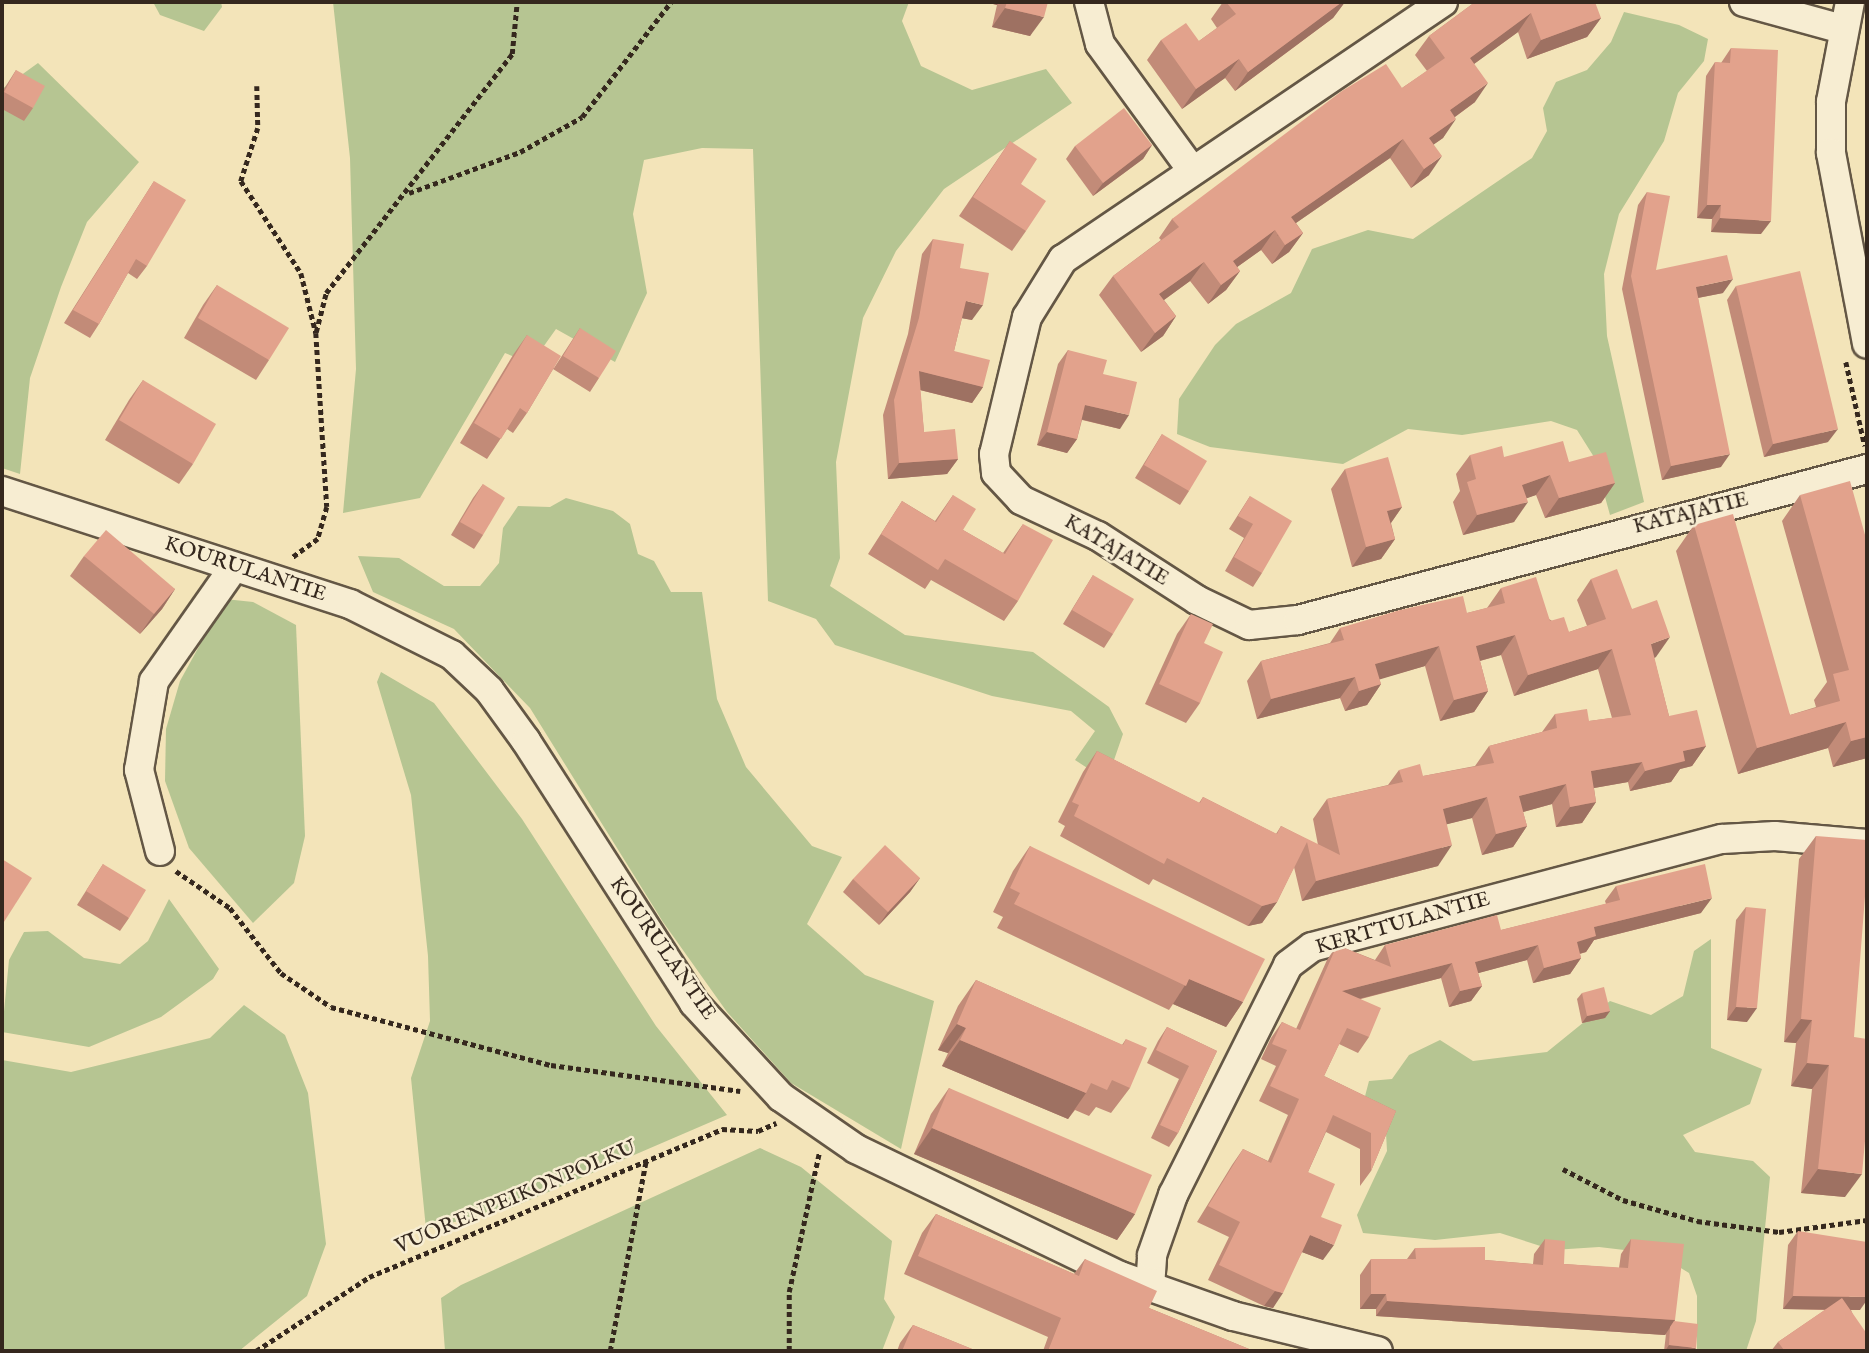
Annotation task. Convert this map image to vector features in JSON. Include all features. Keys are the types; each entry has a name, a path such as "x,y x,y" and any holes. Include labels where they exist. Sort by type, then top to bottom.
{"street":[{"path":"1089,2 1100,44 1191,169"},
{"name":"KATAJATIE","path":"1443,2 1191,169 1131,219 1063,259 1027,317 994,454 996,473 1021,500 1098,536 1197,600 1250,625 1298,620 1867,469"},
{"path":"1744,2 1842,29"},
{"path":"1850,2 1842,29 1831,153 1867,344"},
{"name":"KOURULANTIE","path":"2,491 234,567 410,629 452,655 489,690 694,1003 803,1112 1012,1228 1150,1287 1316,1341 1378,1351"},
{"path":"160,851 139,770 154,681 234,567"},
{"name":"KERTTULANTIE","path":"1150,1287 1152,1255 1173,1195 1289,965 1312,947 1722,839 1775,835 1867,844"}],"path":[{"path":"316,333 326,293 409,193 512,54 517,2"},
{"path":"409,193 520,152 582,117 671,2"},
{"path":"257,86 258,128 241,181 301,273 316,333 327,507 318,539"},
{"path":"160,851 186,883 230,908 281,973 331,1007 551,1065 803,1112 789,1292 789,1351"},
{"name":"VUORENPEIKONPOLKU","path":"256,1351 369,1277 722,1129 758,1131 803,1112"},
{"path":"610,1351 646,1159"},
{"path":"1563,1170 1623,1200 1697,1222 1779,1232 1867,1220"}],"green space":[{"path":"153,2 221,2 222,7 204,31 160,15"},
{"path":"333,2 909,2 902,21 921,66 972,90 1046,69 1072,103 944,189 896,251 863,318 836,462 840,558 830,586 905,635 1033,652 1109,707 1123,734 1114,760 1095,773 1075,760 1095,731 1071,711 992,696 835,645 816,619 768,601 753,149 702,148 644,160 633,214 647,293 615,362 556,329 531,364 505,353 420,498 343,513 356,369 350,158"},
{"path":"1624,12 1679,25 1708,39 1704,61 1678,93 1664,141 1619,214 1604,274 1607,336 1644,502 1610,515 1594,457 1577,430 1551,421 1462,435 1408,429 1343,464 1210,447 1177,434 1179,399 1215,345 1236,324 1291,293 1312,249 1368,230 1413,239 1532,158 1547,131 1543,108 1556,82 1587,70 1611,42"},
{"path":"38,63 139,162 87,222 61,287 30,378 20,474 2,468 2,89"},
{"path":"566,498 613,511 630,524 638,554 654,561 671,592 702,592 717,699 746,767 812,846 842,857 807,924 865,975 934,1001 901,1149 791,1083 727,1012 663,922 530,708 454,629 373,592 358,556 399,558 444,586 480,586 499,563 503,528 518,506 550,507"},
{"path":"225,599 253,602 296,625 305,836 294,883 253,923 189,848 165,781 166,729 180,681"},
{"path":"381,672 434,703 522,819 656,1026 727,1115 511,1208 426,1229 411,1078 430,1021 428,956 411,795 377,682"},
{"path":"169,899 219,969 213,979 161,1017 89,1047 2,1032 9,960 24,932 48,931 84,958 120,964 148,941"},
{"path":"1711,939 1711,1048 1762,1069 1750,1104 1683,1135 1695,1152 1753,1161 1770,1177 1756,1321 1746,1351 1697,1351 1697,1296 1689,1273 1658,1254 1599,1247 1553,1250 1500,1233 1435,1240 1363,1233 1357,1215 1387,1151 1386,1133 1364,1100 1369,1081 1392,1079 1409,1055 1440,1040 1473,1061 1547,1052 1610,1001 1651,1015 1683,996 1694,951"},
{"path":"244,1005 285,1035 308,1093 326,1244 307,1296 239,1351 2,1351 2,1060 71,1072 210,1038"},
{"path":"760,1148 801,1167 892,1241 884,1299 895,1317 882,1351 445,1351 441,1298 461,1285"}],"building":[{"path":"1007,2 1048,2 1044,17 1005,8"},
{"path":"1226,2 1342,2 1248,72 1239,59 1196,89 1161,40 1186,23 1199,41 1236,14"},
{"path":"1475,2 1595,2 1601,18 1541,40 1531,13 1470,58 1488,83 1450,110 1456,119 1429,138 1442,156 1424,169 1403,139 1291,217 1303,233 1285,245 1275,230 1233,261 1240,271 1221,285 1204,262 1159,294 1176,316 1155,333 1113,276 1179,227 1172,219 1342,91 1386,64 1402,88 1445,58 1429,36"},
{"path":"1731,48 1778,50 1771,221 1720,218 1721,205 1707,205 1715,62 1730,63"},
{"path":"16,70 45,86 33,108 4,92"},
{"path":"1124,108 1152,145 1103,183 1075,146"},
{"path":"1010,141 1037,159 1021,184 1046,201 1026,231 973,197"},
{"path":"154,181 186,200 147,266 136,259 99,324 73,310"},
{"path":"1647,192 1670,196 1656,270 1727,255 1733,279 1696,287 1730,454 1671,466 1631,276"},
{"path":"933,239 964,244 960,268 989,273 983,305 966,301 954,351 990,360 983,387 919,371 924,432 955,429 958,459 899,463 894,400 919,318"},
{"path":"1800,271 1838,429 1773,444 1736,286"},
{"path":"217,285 289,328 269,360 198,318"},
{"path":"580,328 616,351 599,378 563,356"},
{"path":"527,335 561,356 527,413 520,408 501,439 474,423"},
{"path":"1068,350 1107,360 1103,374 1137,382 1129,415 1085,405 1077,439 1047,432"},
{"path":"143,380 216,424 193,464 119,420"},
{"path":"1162,434 1207,461 1189,491 1144,465"},
{"path":"1563,441 1569,462 1606,452 1615,483 1559,498 1550,475 1522,485 1528,502 1477,515 1467,482 1476,479 1470,455 1502,446 1504,457"},
{"path":"1388,457 1402,507 1387,511 1395,539 1366,547 1345,469"},
{"path":"1850,481 1867,542 1867,737 1851,741 1846,722 1757,748 1694,525 1733,514 1790,715 1840,701 1833,674 1849,670 1800,495"},
{"path":"483,484 505,498 483,535 460,522"},
{"path":"953,495 976,509 963,530 1005,554 1023,524 1053,540 1018,601 945,559 938,570 881,534 902,501 936,522"},
{"path":"1250,496 1292,521 1262,573 1234,557 1253,524 1238,516"},
{"path":"106,530 175,589 154,614 84,556"},
{"path":"1617,569 1632,609 1657,600 1670,637 1651,644 1669,716 1697,710 1706,746 1683,751 1685,761 1645,771 1642,762 1591,771 1596,802 1570,807 1566,784 1519,796 1527,826 1496,834 1487,797 1443,809 1452,845 1316,881 1307,842 1277,902 1262,906 1167,858 1164,864 1074,816 1079,805 1072,802 1097,751 1200,803 1203,797 1277,834 1281,826 1340,855 1327,799 1403,782 1399,770 1420,764 1423,776 1494,763 1489,746 1557,728 1555,714 1587,709 1589,721 1631,715 1612,649 1528,675 1515,635 1476,646 1488,691 1454,700 1439,646 1375,664 1381,684 1359,691 1355,677 1271,699 1261,661 1344,640 1340,628 1400,610 1463,596 1467,613 1505,603 1501,588 1536,577 1550,621 1564,617 1569,632 1606,619 1591,579"},
{"path":"1093,575 1134,599 1113,634 1072,610"},
{"path":"1191,614 1213,624 1204,643 1223,652 1200,703 1159,684"},
{"path":"1816,836 1867,840 1854,1037 1867,1039 1867,1119 1862,1174 1818,1169 1829,1065 1807,1063 1812,1020 1801,1019"},
{"path":"885,845 920,878 888,912 853,879"},
{"path":"1030,846 1265,959 1243,1002 1189,979 1186,986 1014,904 1020,893 1010,888"},
{"path":"2,859 32,878 2,925"},
{"path":"103,864 146,890 129,918 86,891"},
{"path":"1705,864 1712,898 1594,927 1596,936 1577,942 1581,958 1544,968 1538,945 1475,962 1482,986 1460,991 1452,963 1342,991 1381,1008 1369,1037 1347,1028 1324,1076 1396,1111 1371,1171 1371,1133 1333,1115 1308,1172 1335,1184 1321,1217 1342,1225 1334,1245 1310,1235 1283,1293 1219,1265 1240,1222 1208,1206 1243,1149 1271,1163 1299,1099 1270,1086 1287,1050 1272,1044 1282,1022 1300,1030 1337,945 1391,967 1385,945 1497,915 1501,930 1620,900 1616,886"},
{"path":"1746,907 1766,909 1757,1008 1736,1007"},
{"path":"976,980 1123,1045 1126,1039 1147,1048 1130,1088 1112,1080 1107,1090 1091,1083 1086,1093 960,1040 966,1028 957,1024"},
{"path":"1604,987 1610,1011 1587,1016 1582,993"},
{"path":"1167,1027 1217,1051 1178,1133 1160,1125 1189,1066 1156,1050"},
{"path":"949,1088 1152,1175 1135,1214 932,1128"},
{"path":"936,1214 1079,1276 1085,1259 1157,1291 1149,1308 1254,1351 1048,1351 1061,1318 918,1256"},
{"path":"1798,1231 1867,1242 1867,1297 1793,1296"},
{"path":"1545,1239 1565,1241 1564,1264 1628,1268 1631,1239 1684,1244 1675,1320 1387,1301 1386,1294 1371,1294 1371,1259 1416,1259 1415,1248 1485,1247 1485,1260 1543,1265"},
{"path":"1842,1298 1867,1334 1867,1351 1782,1351 1784,1350 1778,1342"},
{"path":"1674,1321 1698,1324 1696,1348 1669,1345 1670,1327"},
{"path":"913,1325 977,1351 902,1351"}]}
